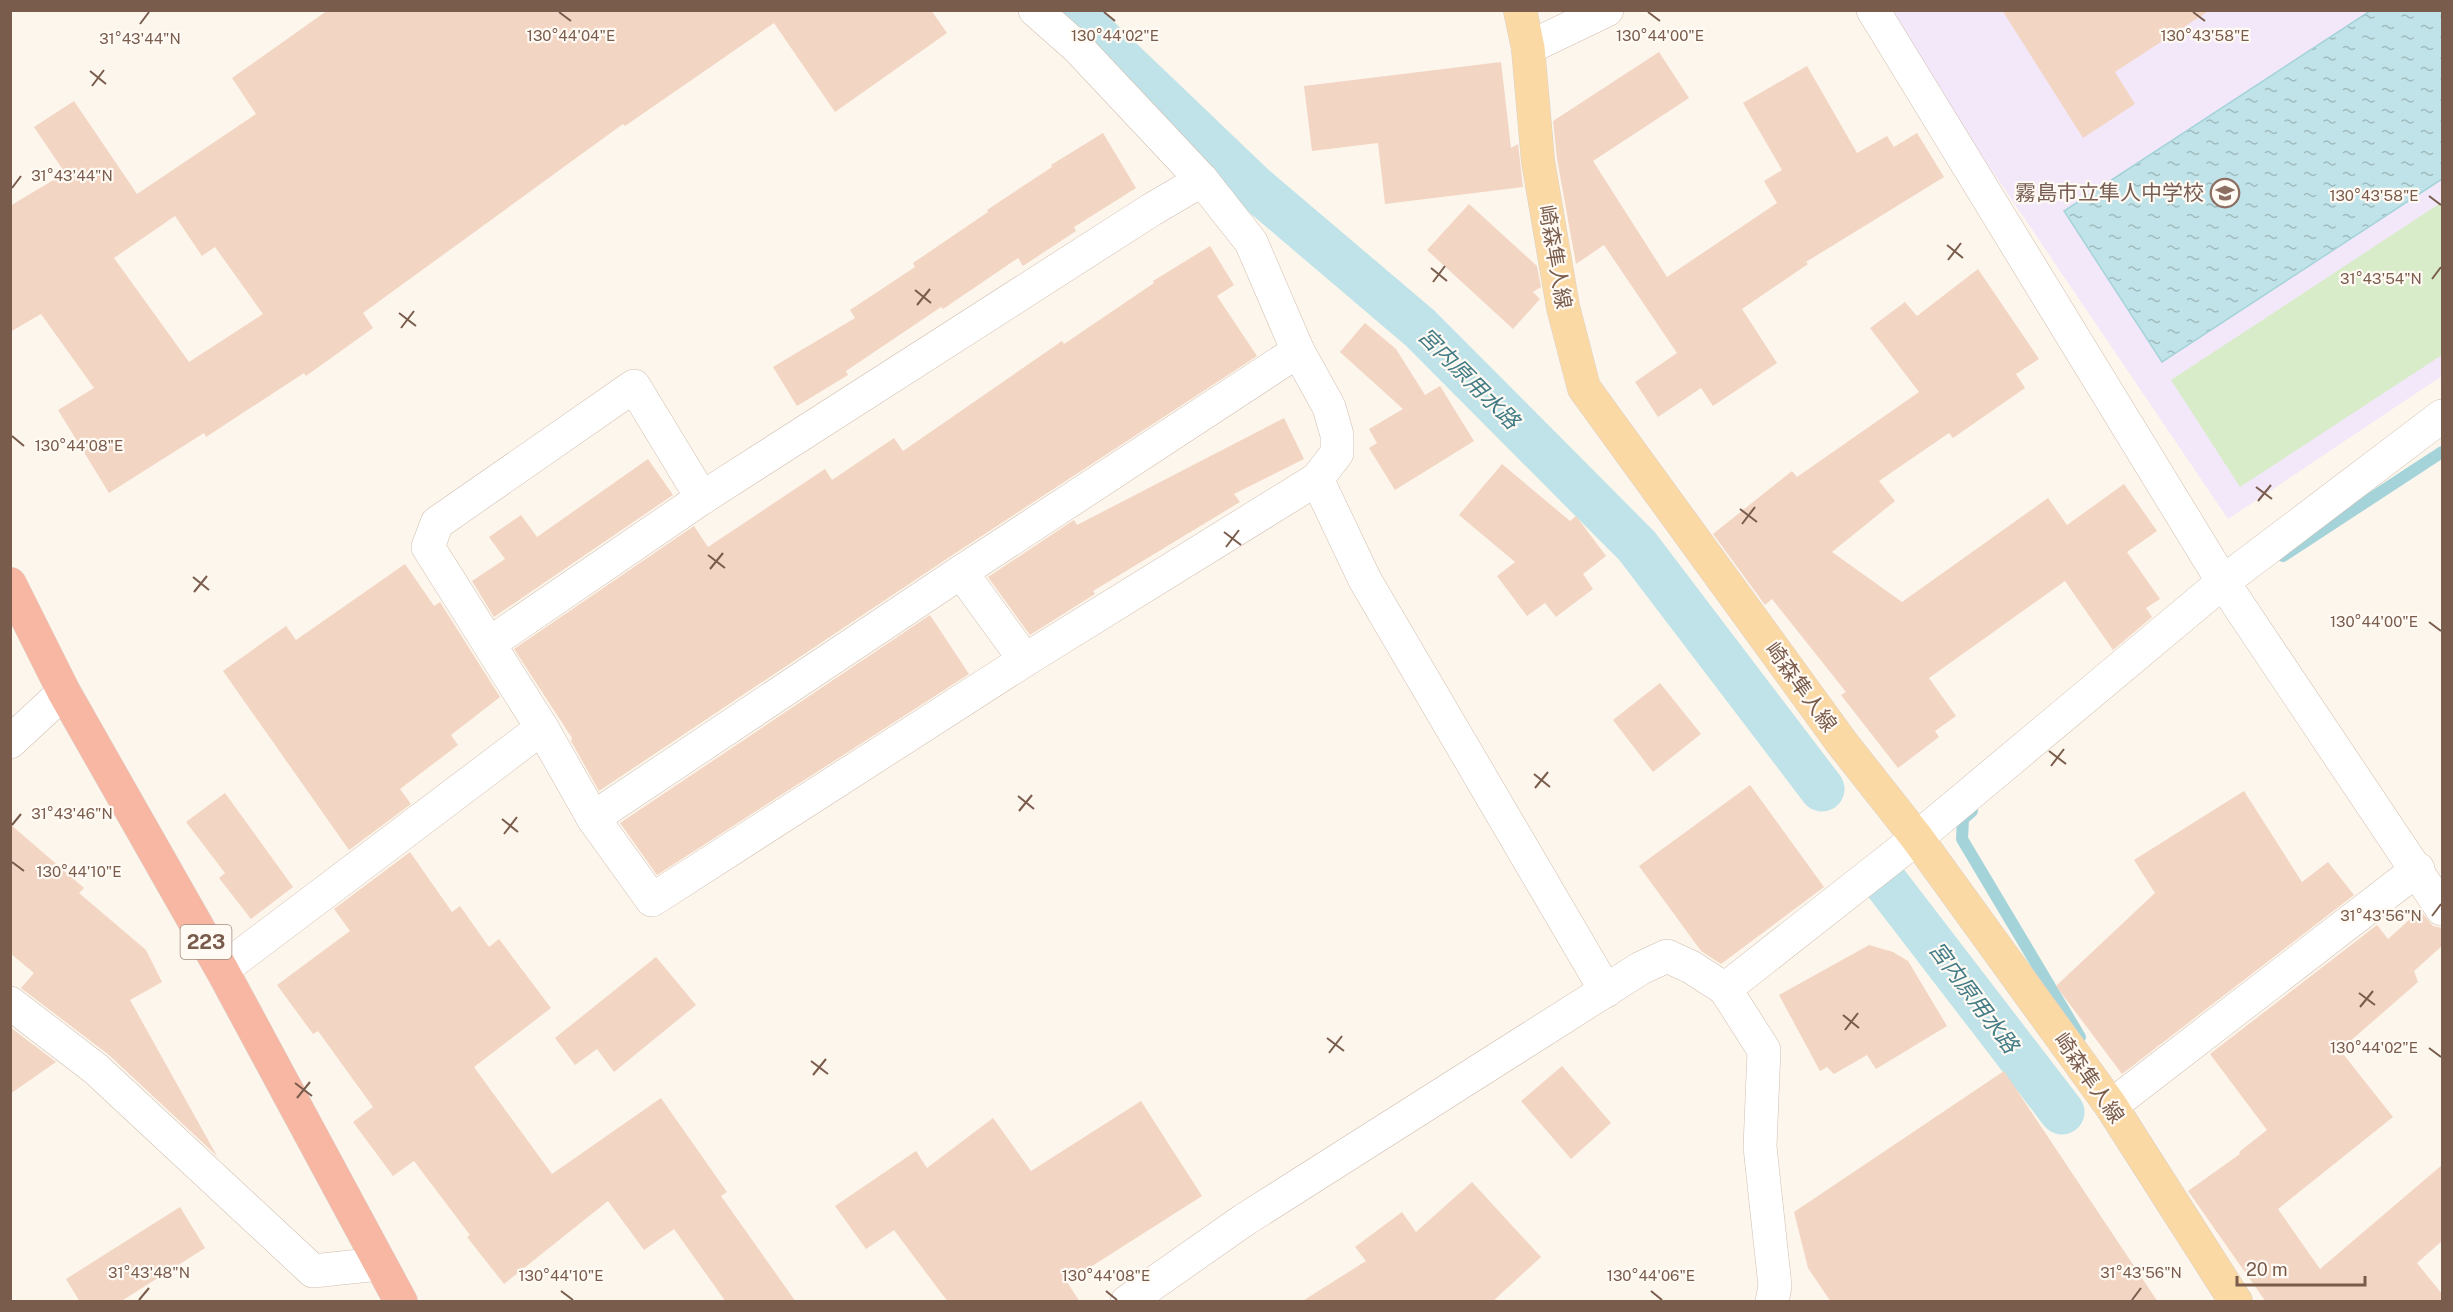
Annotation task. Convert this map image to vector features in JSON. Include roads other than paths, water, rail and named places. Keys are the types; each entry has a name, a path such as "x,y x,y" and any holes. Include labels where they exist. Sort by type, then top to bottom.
{"highway":[{"name":"223","path":"10,584 64,692 222,970 400,1302"}],"main road":[{"name":"崎森隼人線","path":"1520,10 1528,48 1540,172 1563,308 1584,388 1842,743 1917,838 2111,1106 2232,1300"}],"street":[{"path":"702,498 634,386 437,523 428,547 542,728 593,818 652,900 1025,660 1317,479 1337,453 1337,435 1329,407 1298,351 1251,242 1202,180 1078,48 1035,10"},
{"path":"1528,48 1607,10"},
{"path":"1873,10 2223,582 2442,909"},
{"path":"490,643 702,498 1151,210 1202,180"},
{"path":"593,818 961,572 1298,351"},
{"path":"1725,989 1917,838 2223,582 2442,416"},
{"path":"1317,479 1365,580 1606,991"},
{"path":"961,572 1025,660"},
{"path":"10,742 64,692"},
{"path":"222,970 388,847 542,728"},
{"path":"2111,1106 2418,870"},
{"path":"1127,1302 1244,1220 1641,968 1667,956 1691,967 1725,989 1764,1050 1760,1147 1775,1286 1773,1302"},
{"path":"10,1003 96,1069 313,1271 379,1264"}],"water":[{"path":"2370,11 2442,11 2442,179 2162,362 2064,211"}],"waterway":[{"name":"宮内原用水路","path":"1069,10 1254,187 1420,328 1637,546 1822,789"},
{"path":"2283,556 2442,452"},
{"path":"1972,811 1963,819 1962,839 2080,1037"},
{"name":"宮内原用水路","path":"1886,883 2062,1112"}],"place":[{"name":"霧島市立隼人中学校","path":"2225,193"}]}
